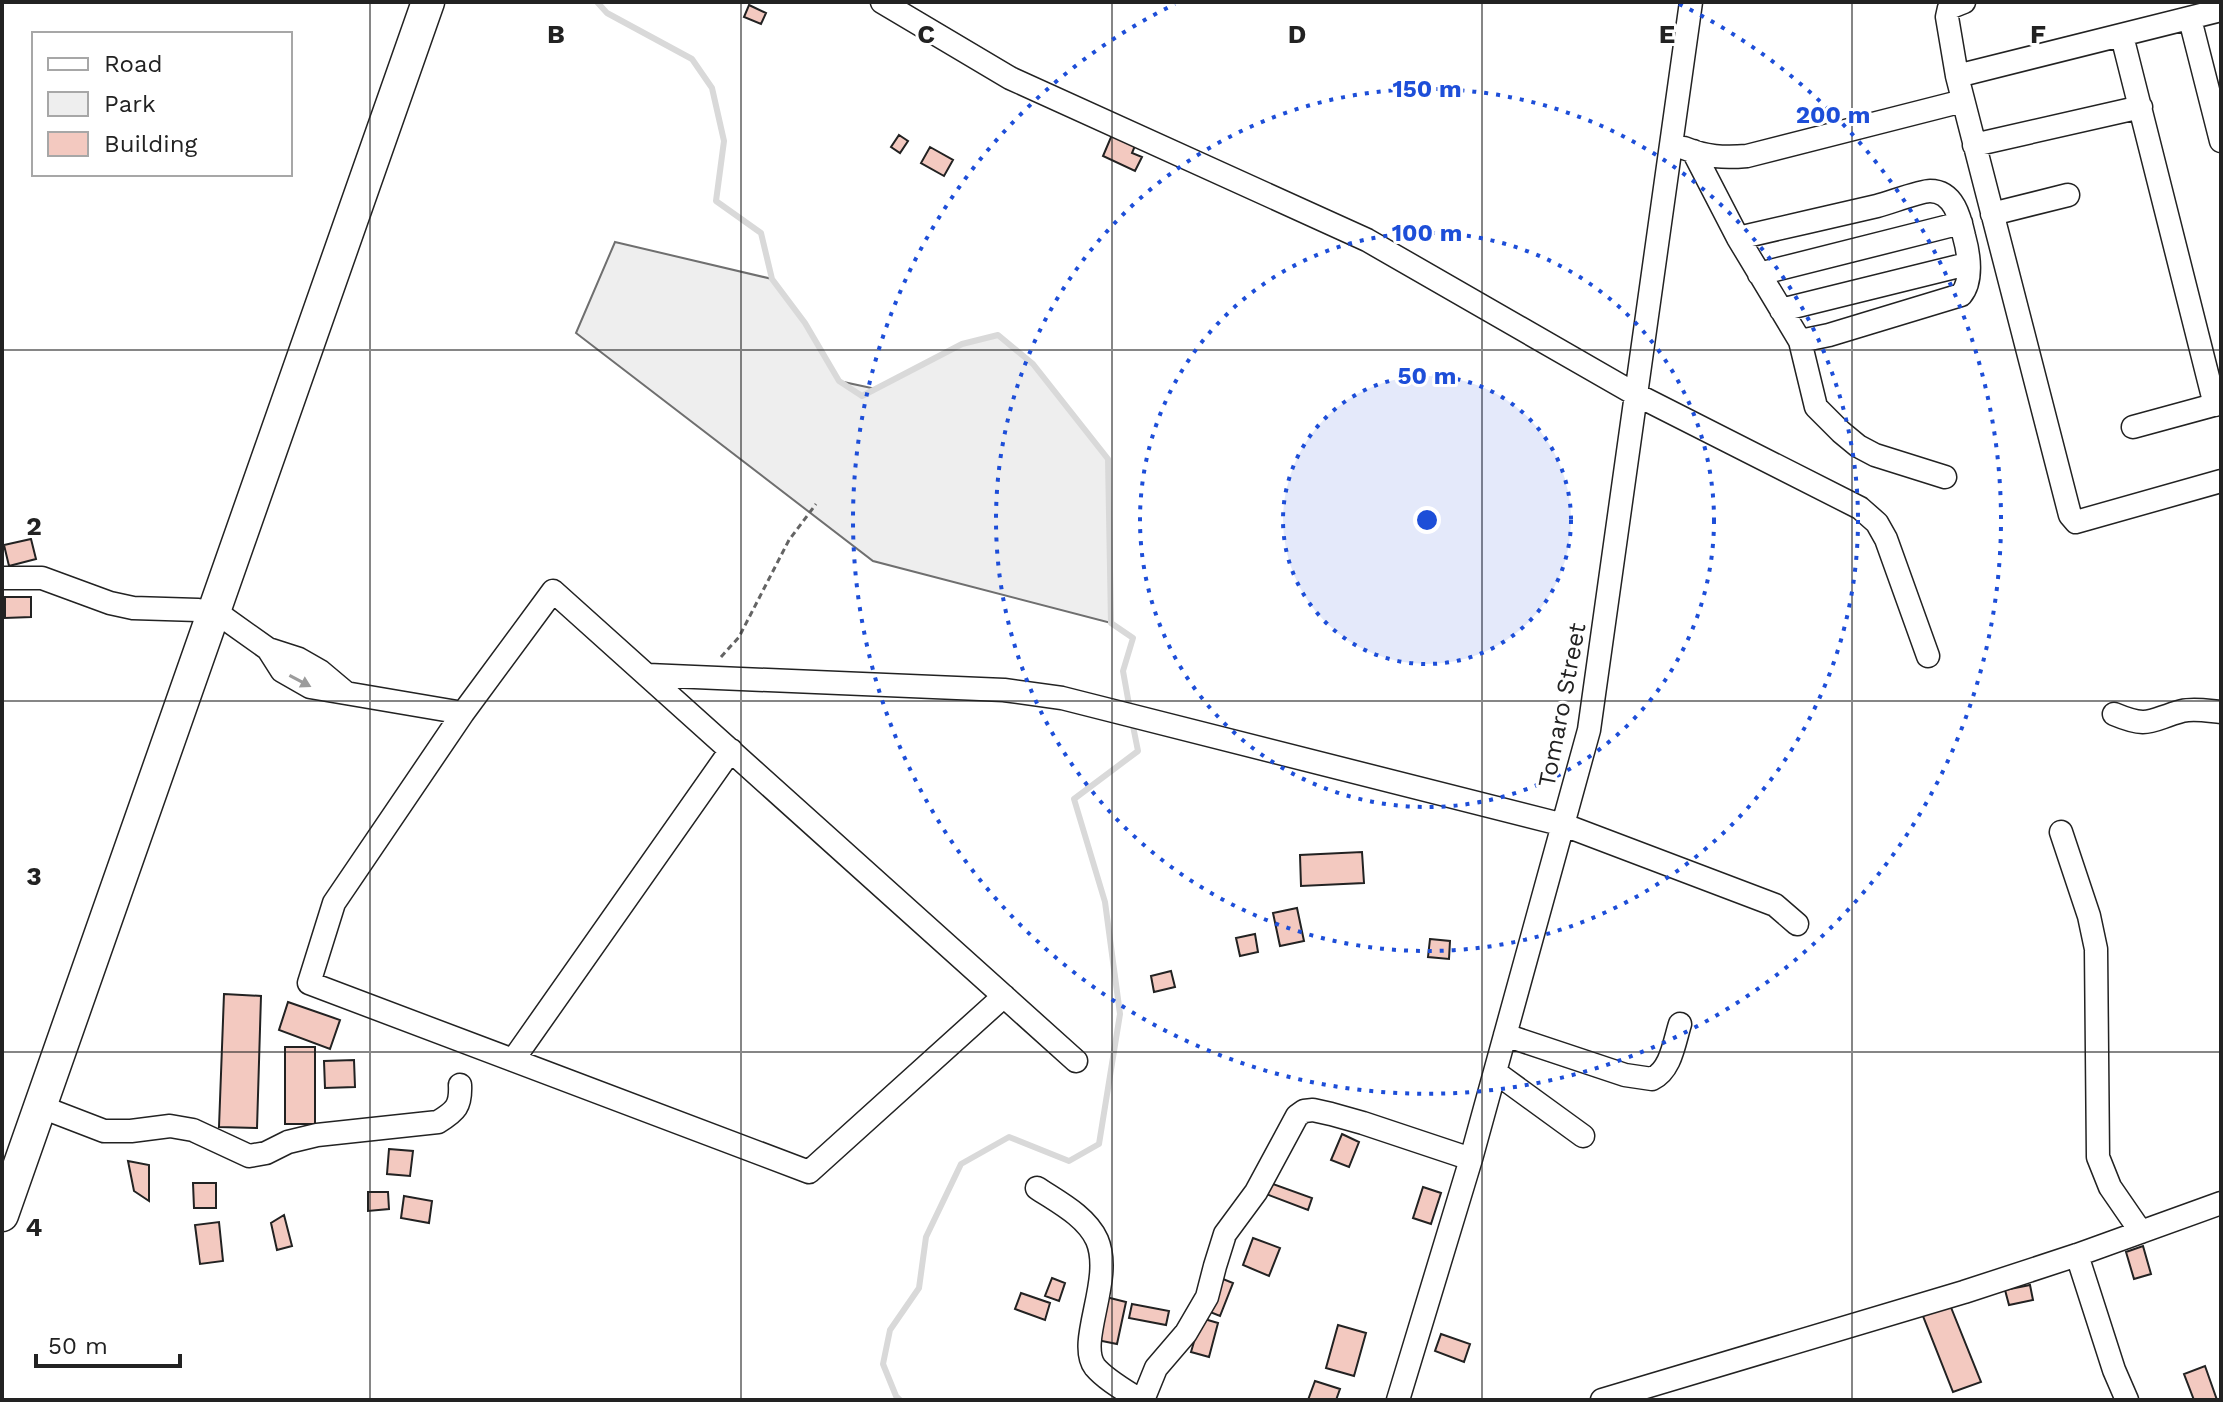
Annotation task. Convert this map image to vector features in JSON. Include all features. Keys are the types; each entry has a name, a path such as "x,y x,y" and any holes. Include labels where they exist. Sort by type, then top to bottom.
{"highway":[{"path":"2,1215 413,2"},
{"path":"2,1171 428,2"}],"street":[{"path":"882,2 1010,78 1367,240 1635,394 1860,508 1877,523 1886,539 1928,656"},
{"name":"Tomaro Street","path":"1398,1400 1471,1159 1589,730 1691,2"},
{"path":"1964,2 1949,8 1947,17 1957,76 2068,509 2076,522 2221,481"},
{"path":"1957,76 2221,10"},
{"path":"2190,19 2221,141"},
{"path":"2122,36 2218,404 2133,427"},
{"path":"1670,142 1723,158 1747,156 1963,101"},
{"path":"1974,145 2141,107"},
{"path":"1693,151 1738,238 1800,341 1816,407 1858,446 1875,455 1945,477"},
{"path":"1738,238 1931,191 1946,196 1954,203 1969,256 1968,280 1961,295 1800,341"},
{"path":"1992,214 2068,195"},
{"path":"1759,274 1961,223"},
{"path":"1781,310 1967,264"},
{"path":"2,578 42,578 110,603 133,608 205,612 223,617 268,649 299,659 320,671 345,692 463,713"},
{"path":"1004,996 809,1172 309,983 334,903 463,713 553,591 648,675 731,750 1004,996 1076,1061"},
{"path":"648,675 1004,690 1062,698 1564,825 1775,905 1797,924"},
{"path":"2114,714 2149,723 2184,710 2221,712"},
{"path":"513,1060 731,750"},
{"path":"2061,832 2089,916 2096,949 2098,1157 2110,1187 2141,1232"},
{"path":"1505,1035 1637,1079 1652,1079 1667,1064 1680,1024"},
{"path":"1495,1072 1583,1136"},
{"path":"39,1106 104,1131 170,1126 193,1130 249,1156 317,1135 438,1122 454,1112 461,1099 460,1085"},
{"path":"1037,1188 1083,1220 1097,1240 1102,1264 1099,1298 1088,1342 1090,1357 1096,1368 1142,1400 1156,1368 1186,1333 1207,1297 1225,1234 1256,1192 1297,1116 1313,1110 1471,1159"},
{"path":"1602,1400 1964,1292 2221,1203"},
{"path":"2077,1255 2114,1370 2127,1400"}],"path":[{"path":"702,677 739,637 789,540 816,504"}],"green space":[{"path":"615,242 772,279 805,323 839,381 876,389 962,344 998,335 1033,364 1108,459 1111,623 873,561 576,333"}],"building":[{"path":"749,5 766,13 761,24 744,17"},
{"path":"1114,130 1137,141 1132,153 1142,157 1135,171 1103,156"},
{"path":"899,135 908,141 900,153 891,147"},
{"path":"930,147 953,160 944,176 921,163"},
{"path":"31,539 36,559 9,566 4,545"},
{"path":"5,597 31,597 31,617 5,618"},
{"path":"1362,852 1364,883 1301,886 1300,855"},
{"path":"1297,908 1304,941 1280,946 1273,913"},
{"path":"1255,934 1258,952 1240,956 1236,938"},
{"path":"1430,939 1450,941 1449,959 1428,957"},
{"path":"1171,971 1175,987 1154,992 1151,976"},
{"path":"224,994 261,996 257,1128 219,1127"},
{"path":"288,1002 340,1020 330,1049 279,1030"},
{"path":"285,1047 315,1047 315,1124 285,1124"},
{"path":"354,1060 355,1087 325,1088 324,1061"},
{"path":"1342,1134 1359,1142 1349,1167 1331,1160"},
{"path":"389,1149 413,1151 410,1176 387,1174"},
{"path":"128,1161 149,1165 149,1201 134,1191"},
{"path":"193,1183 216,1183 216,1208 194,1208"},
{"path":"1270,1183 1312,1198 1308,1210 1266,1194"},
{"path":"1423,1187 1441,1193 1431,1224 1413,1218"},
{"path":"368,1192 388,1192 389,1209 368,1211"},
{"path":"404,1196 432,1201 429,1223 401,1218"},
{"path":"284,1215 292,1246 277,1250 271,1223"},
{"path":"219,1222 223,1261 200,1264 195,1225"},
{"path":"1253,1238 1280,1248 1269,1276 1243,1265"},
{"path":"2143,1246 2151,1274 2134,1279 2126,1252"},
{"path":"1218,1277 1233,1283 1220,1316 1205,1310"},
{"path":"1052,1278 1065,1283 1059,1301 1045,1296"},
{"path":"2030,1285 2033,1300 2009,1305 2005,1290"},
{"path":"1021,1293 1050,1303 1045,1320 1015,1309"},
{"path":"1106,1297 1126,1302 1117,1344 1097,1340"},
{"path":"1948,1300 1981,1382 1953,1392 1921,1311"},
{"path":"1132,1304 1169,1311 1166,1325 1129,1318"},
{"path":"1201,1318 1218,1323 1209,1357 1191,1352"},
{"path":"1338,1325 1366,1333 1354,1376 1326,1368"},
{"path":"1441,1334 1470,1344 1464,1362 1435,1351"},
{"path":"2205,1366 2217,1400 2194,1400 2184,1374"},
{"path":"1315,1381 1340,1389 1336,1400 1308,1400"}],"waterway":[{"path":"597,2 607,13 692,59 712,88 724,141 716,201 761,233 772,279 805,323 839,381 862,396 962,344 998,335 1033,364 1108,459 1111,623 1133,638 1123,671 1130,710"},
{"path":"900,1400 883,1364 890,1330 919,1288 926,1237 961,1164 1009,1137 1069,1161 1099,1144 1120,1014 1105,902 1074,799 1138,751 1132,721"}]}
